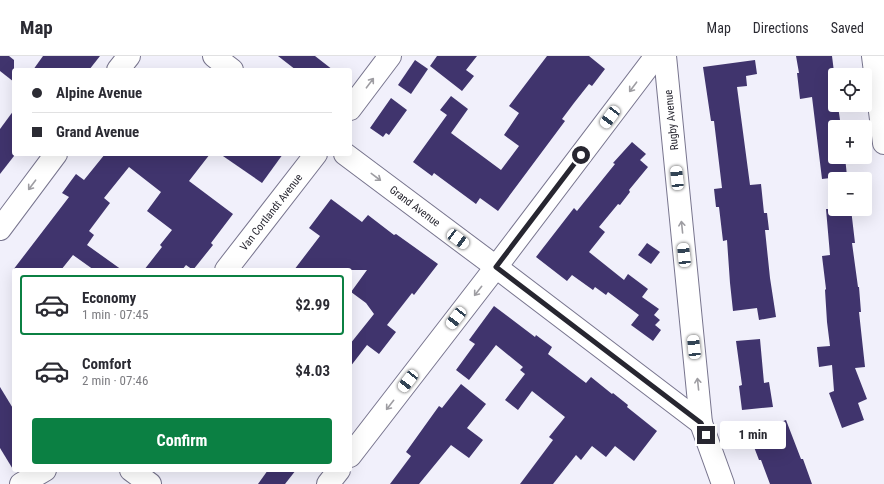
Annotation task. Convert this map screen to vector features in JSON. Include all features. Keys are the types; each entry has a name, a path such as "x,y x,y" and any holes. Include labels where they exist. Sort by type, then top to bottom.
{"street":[{"path":"120,68 129,56"},
{"path":"214,56 229,68"},
{"path":"352,107 390,56"},
{"path":"352,453 656,56"},
{"name":"Rugby Avenue","path":"665,56 701,423"},
{"path":"873,56 884,143"},
{"path":"0,229 55,156"},
{"name":"Van Cortlandt Avenue","path":"228,268 314,156"},
{"name":"Grand Avenue","path":"348,156 701,423"},
{"path":"701,423 723,484"},
{"path":"21,484 42,472"},
{"path":"134,472 150,484"},
{"path":"328,484 337,472"}],"building":[{"path":"0,56 9,56 14,60 14,68 12,68 12,80 0,71"},
{"path":"43,56 100,56 91,68 34,68"},
{"path":"278,56 315,56 330,68 293,68"},
{"path":"437,56 477,56 466,70 474,76 462,91 430,66"},
{"path":"547,56 589,56 605,69 592,86 589,84 574,103 562,119 565,121 498,211 480,198 476,204 434,173 432,176 413,162 447,115 440,110 451,96 468,109 451,133 501,170 519,146 504,135 519,113 509,106"},
{"path":"796,56 832,56 834,68 828,68 828,112 839,112 840,120 828,120 828,164 846,164 847,172 828,172 828,178 822,179 812,97 800,99 797,73 799,73"},
{"path":"415,60 428,69 411,94 398,85"},
{"path":"755,60 757,74 746,76 747,86 737,87 750,185 761,184 764,213 767,213 769,230 765,230 776,317 759,320 757,308 733,311 727,240 723,241 719,207 716,207 714,189 722,188 714,121 711,121 703,67"},
{"path":"391,98 407,110 389,135 386,133 383,137 370,128"},
{"path":"12,113 12,156 14,156 0,174 0,129"},
{"path":"632,142 646,154 640,160 648,167 629,190 630,192 620,205 618,204 599,227 605,232 589,252 624,280 628,274 648,289 642,297 659,309 654,315 660,320 655,325 661,330 653,341 631,325 639,315 608,292 606,295 595,287 593,290 572,275 567,281 536,257 574,208 577,211 615,164 613,163"},
{"path":"103,156 208,156 189,181 233,214 211,243 213,245 195,268 190,268 186,265 184,268 146,268 162,247 160,245 172,230 147,211 161,192 129,167 104,198 110,203 89,231 94,235 87,245 119,268 91,268 73,255 63,268 15,268 69,197 62,193 76,174 84,180"},
{"path":"223,156 282,156 262,183"},
{"path":"331,199 362,222 368,215 394,235 396,234 438,264 414,295 412,293 387,325 396,332 379,354 367,345 352,364 352,342 374,314 366,303 352,293 367,270 352,270 352,268 296,268 320,236 309,228"},
{"path":"826,209 828,209 828,216 852,216 855,243 852,243 859,287 861,312 859,312 865,367 855,368 867,399 858,403 864,420 842,428 829,393 834,391 832,365 819,367 817,347 830,346 822,256 830,255"},
{"path":"647,243 660,252 651,264 638,255"},
{"path":"494,306 535,337 536,335 552,347 548,354 586,383 591,377 628,405 627,407 657,431 634,461 615,446 606,457 592,446 581,460 576,455 553,484 520,484 553,440 549,437 565,417 532,391 518,410 505,400 525,374 520,370 523,367 496,345 469,380 456,370 475,344 469,340"},
{"path":"760,339 764,383 769,382 773,407 742,410 739,386 742,385 736,341"},
{"path":"461,384 486,404 467,428 483,440 469,458 451,445 419,484 390,484 411,456 406,452 439,406 442,408"},
{"path":"0,387 12,407 12,468 0,448"},
{"path":"786,420 812,484 770,484 761,460 759,460 749,434"},
{"path":"267,472 294,472 285,484 258,484"}],"route":[{"path":"581,155 496,267 701,423 706,435"}]}
